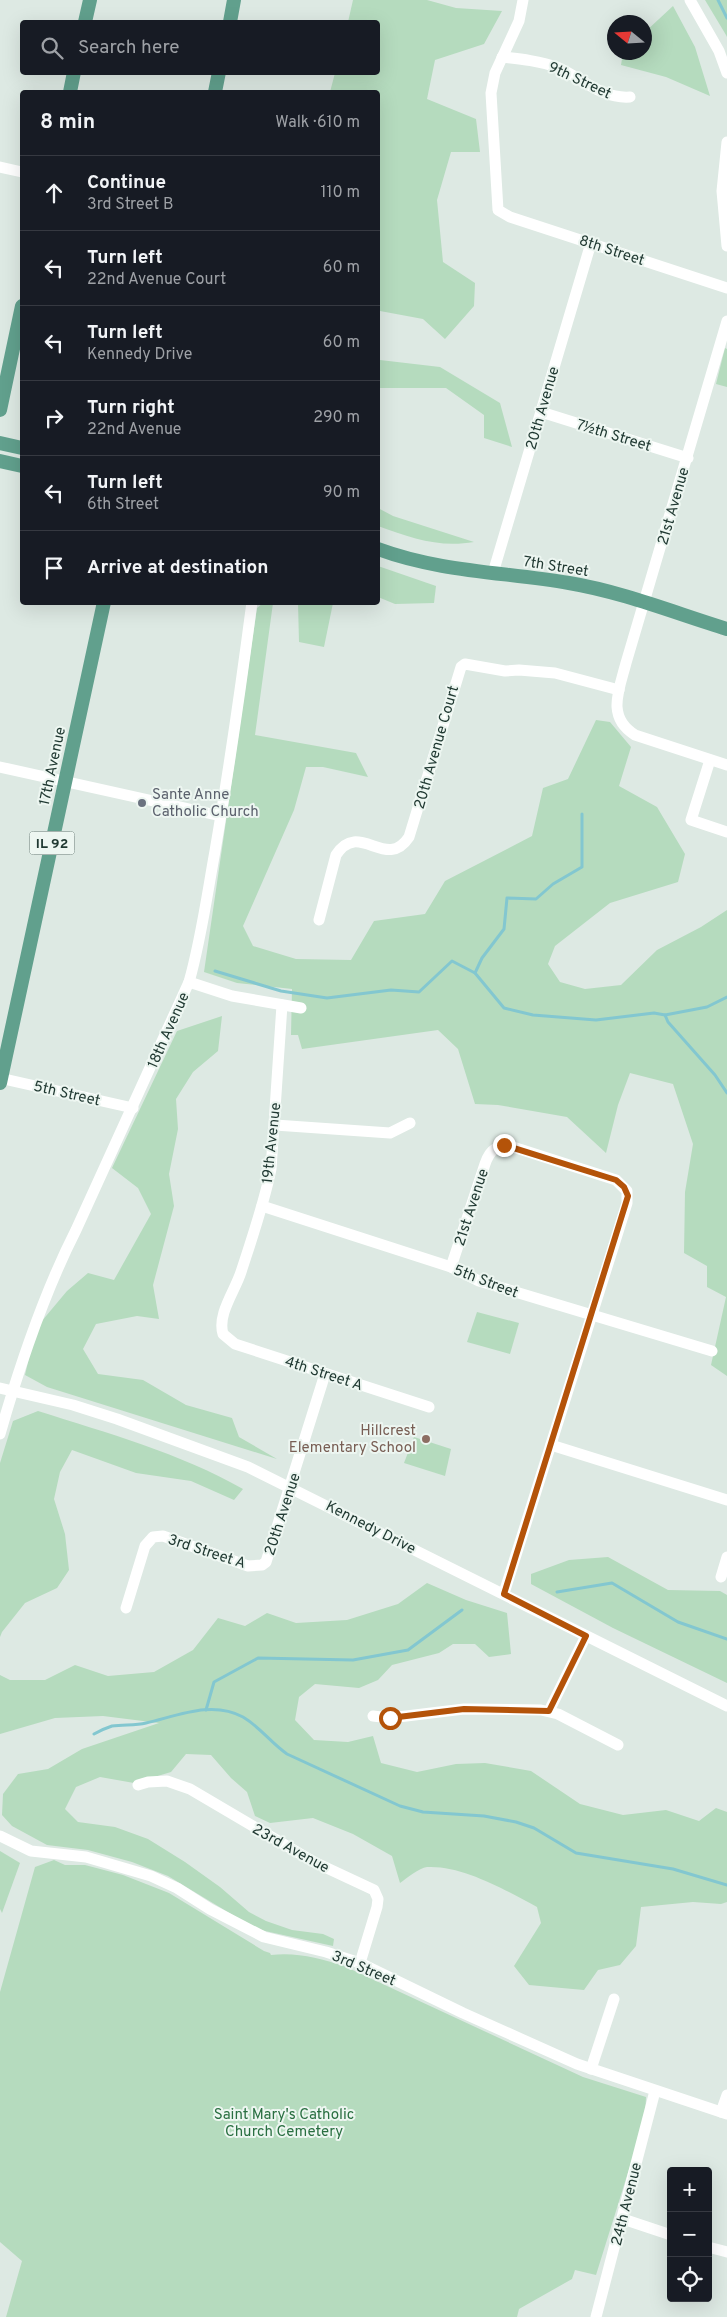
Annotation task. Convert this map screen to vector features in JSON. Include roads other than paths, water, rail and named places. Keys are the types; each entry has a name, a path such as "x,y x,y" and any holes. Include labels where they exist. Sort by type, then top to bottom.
{"main road":[{"path":"85,20 90,0"},
{"path":"230,20 234,0"},
{"path":"70,90 73,75"},
{"path":"215,90 218,75"},
{"path":"0,410 20,315"},
{"path":"0,443 20,448"},
{"path":"0,461 20,466"},
{"name":"7th Street","path":"380,550 412,560 444,567 568,583 601,590 727,629"},
{"name":"17th Avenue","path":"0,1080 103,605"}],"street":[{"path":"502,57 519,21 523,0"},
{"path":"690,0 719,51 727,73"},
{"name":"9th Street","path":"502,57 542,62 566,72 609,96 630,97"},
{"name":"8th Street","path":"502,57 495,73 491,93 498,210 510,217 727,288"},
{"path":"727,142 722,191 727,246"},
{"path":"0,166 20,171"},
{"name":"20th Avenue","path":"493,574 590,243"},
{"name":"21st Avenue","path":"727,321 619,690 618,718 630,732 644,739 727,765"},
{"name":"7½th Street","path":"541,412 688,458"},
{"name":"18th Avenue","path":"0,1434 34,1324 57,1268 133,1108 189,982 198,947 221,816 239,704 252,605"},
{"name":"20th Avenue Court","path":"319,920 336,854 341,848 358,841 395,850 401,848 409,837 461,667 465,664 505,671 545,671 619,690"},
{"path":"710,760 691,820 727,832"},
{"path":"0,767 221,816"},
{"path":"189,982 232,996 301,1008"},
{"name":"19th Avenue","path":"223,1334 226,1309 240,1275 262,1206 271,1169 282,1005"},
{"name":"5th Street","path":"0,1080 133,1108"},
{"path":"275,1125 390,1133 410,1123"},
{"name":"21st Avenue","path":"452,1268 484,1164 493,1149 504,1145 514,1147 616,1180 627,1192 627,1203 592,1316"},
{"name":"5th Street","path":"262,1206 452,1268 479,1281 712,1351"},
{"path":"504,1594 592,1316"},
{"name":"4th Street A","path":"223,1334 235,1344 429,1407"},
{"name":"20th Avenue","path":"262,1566 269,1557 325,1374"},
{"name":"Kennedy Drive","path":"0,1388 73,1406 165,1435 248,1467 727,1706"},
{"path":"551,1445 727,1500"},
{"name":"3rd Street A","path":"126,1608 145,1546 152,1537 163,1536 248,1566 262,1566"},
{"path":"721,1577 727,1556"},
{"path":"549,1711 586,1636"},
{"path":"373,1716 390,1718 447,1710 480,1708 549,1711 618,1745"},
{"name":"23rd Avenue","path":"138,1785 148,1782 167,1781 190,1789 314,1862 374,1890 378,1899 377,1906 360,1963"},
{"name":"3rd Street","path":"0,1836 30,1851 86,1857 151,1876 177,1888 210,1909 264,1937 326,1952 360,1963 463,2013 591,2069 724,2113"},
{"path":"591,2069 614,1999"},
{"name":"24th Avenue","path":"596,2317 656,2091"},
{"path":"724,2113 727,2094"},
{"path":"623,2219 667,2234"},
{"path":"712,2247 727,2252"}],"waterway":[{"path":"718,0 727,18"},
{"path":"475,973 482,958 504,929 507,898 536,899 553,884 582,867 582,814"},
{"path":"215,971 281,991 327,998 391,990 419,992 452,961 475,973 504,1008 533,1015 596,1020 654,1013 665,1015 707,1007 727,997"},
{"path":"665,1015 668,1022 715,1075 727,1093"},
{"path":"557,1592 612,1583 678,1622 727,1639"},
{"path":"206,1710 214,1682 258,1658 353,1660 408,1650 462,1610"},
{"path":"94,1734 112,1726 142,1724 194,1711 219,1710 231,1712 249,1721 287,1754 400,1806 423,1812 484,1816 516,1822 534,1828 576,1853 673,1869 727,1885"}],"place":[{"name":"Sante Anne Catholic Church","path":"142,803"},
{"name":"Hillcrest Elementary School","path":"426,1439"}],"park label":[{"name":"Saint Mary's Catholic Church Cemetery","path":"284,2122"}]}
